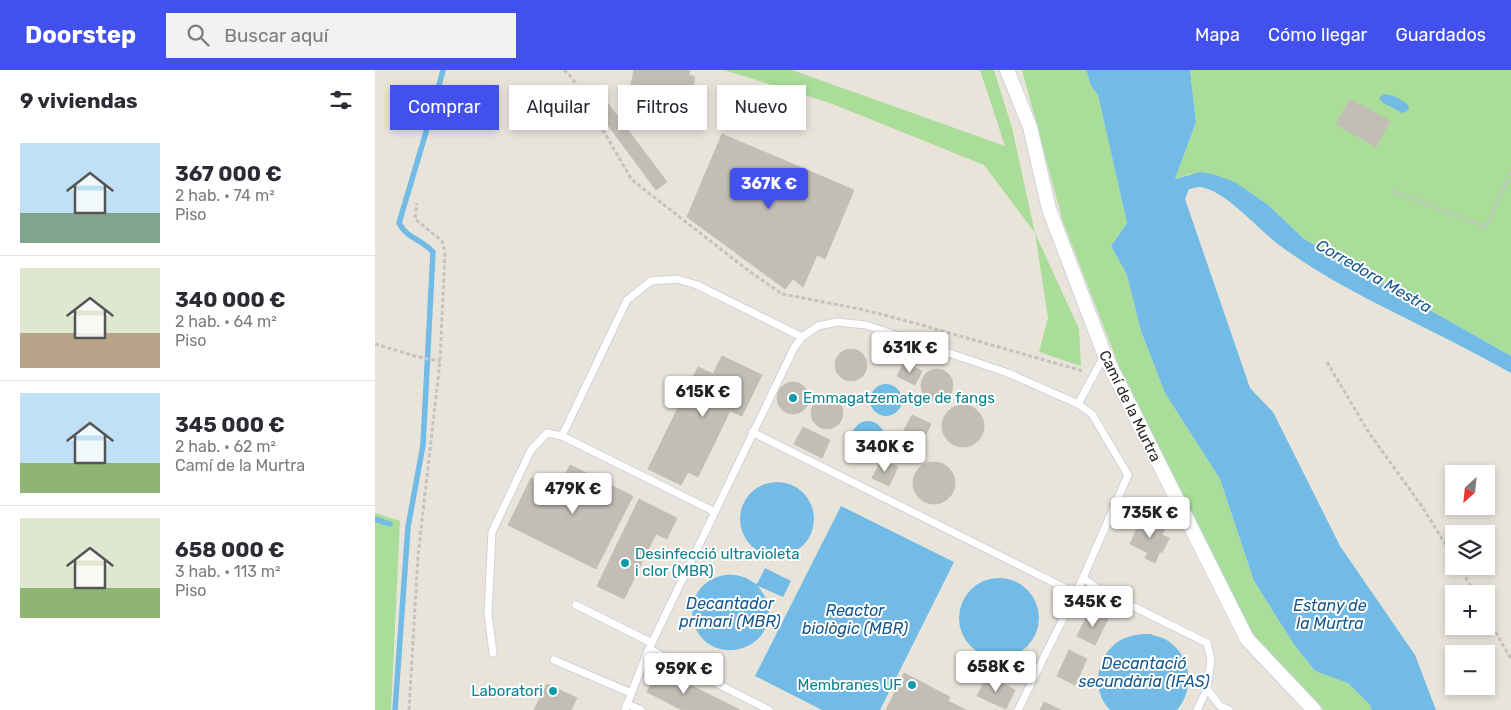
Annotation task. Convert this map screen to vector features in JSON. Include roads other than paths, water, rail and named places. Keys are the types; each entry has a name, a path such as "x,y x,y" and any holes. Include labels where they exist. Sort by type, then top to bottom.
{"street":[{"name":"Camí de la Murtra","path":"1007,70 1030,128 1049,209 1105,356 1247,639 1314,710"}],"lane":[{"path":"562,436 627,300 651,281 677,279 697,286 803,337"},
{"path":"641,710 626,707 650,646 794,348 803,337 818,326 837,322 866,325 1008,373 1078,404 1091,414 1127,474 1083,578 1018,710"},
{"path":"1078,404 1105,356"},
{"path":"752,432 1075,593"},
{"path":"493,653 488,614 492,532 531,450 547,433 562,436 715,512"},
{"path":"1083,578 1100,590 1207,643 1211,659 1207,689 1197,710"},
{"path":"577,605 769,710"},
{"path":"554,660 631,693"},
{"path":"1207,689 1221,706 1229,710"}],"water":[{"name":"Estany de la Murtra","path":"1086,70 1190,70 1196,122 1175,179 1200,172 1235,182 1267,204 1304,239 1511,356 1511,373 1320,272 1279,245 1220,195 1200,187 1189,189 1185,199 1250,388 1273,412 1340,546 1415,655 1436,710 1372,710 1370,705 1348,683 1315,671 1293,643 1254,581 1220,479 1165,393 1141,331 1127,275 1111,246 1127,223 1098,95 1091,86"},
{"path":"1384,94 1394,96 1403,101 1408,105 1409,110 1402,113 1382,102 1379,98"},
{"path":"886,384 892,385 897,389 901,394 901,406 897,411 892,415 886,416 880,415 875,411 871,406 870,400 871,394 875,389 880,385"},
{"path":"868,421 874,422 879,426 883,431 883,443 879,448 874,452 868,453 862,452 857,448 853,443 852,437 853,431 857,426 862,422"},
{"name":"Decantador primari (MBR)","path":"777,482 798,488 808,498 814,519 808,540 798,550 777,556 756,550 746,540 740,519 746,498 756,488"},
{"name":"Reactor biològic (MBR)","path":"841,506 954,562 880,710 822,710 755,676"},
{"name":"Decantador primari (MBR)","path":"765,568 791,581 783,597 758,586 768,606 768,620 763,632 755,642 743,648 731,650 718,648 706,642 697,631 693,616 694,601 702,587 714,578 728,575 736,575 757,584"},
{"path":"999,578 1014,581 1027,590 1036,603 1039,618 1036,633 1027,646 1014,655 999,658 984,655 971,646 962,633 959,618 962,603 971,590 984,581"},
{"name":"Decantació secundària (IFAS)","path":"1150,634 1165,639 1181,653 1188,672 1187,692 1183,701 1177,710 1110,710 1100,693 1098,683 1101,664 1111,647 1119,641 1134,635"}],"waterway":[{"path":"395,710 408,527 423,445 433,252 410,236 399,223 443,70"},
{"path":"375,519 390,524"}],"place":[{"name":"Emmagatzematge de fangs","path":"793,398"},
{"name":"Desinfecció ultravioleta i clor (MBR)","path":"625,563"},
{"name":"Membranes UF","path":"912,685"},
{"name":"Laboratori","path":"553,691"}],"water label":[{"name":"Corredora Mestra","path":"1374,276"}]}
